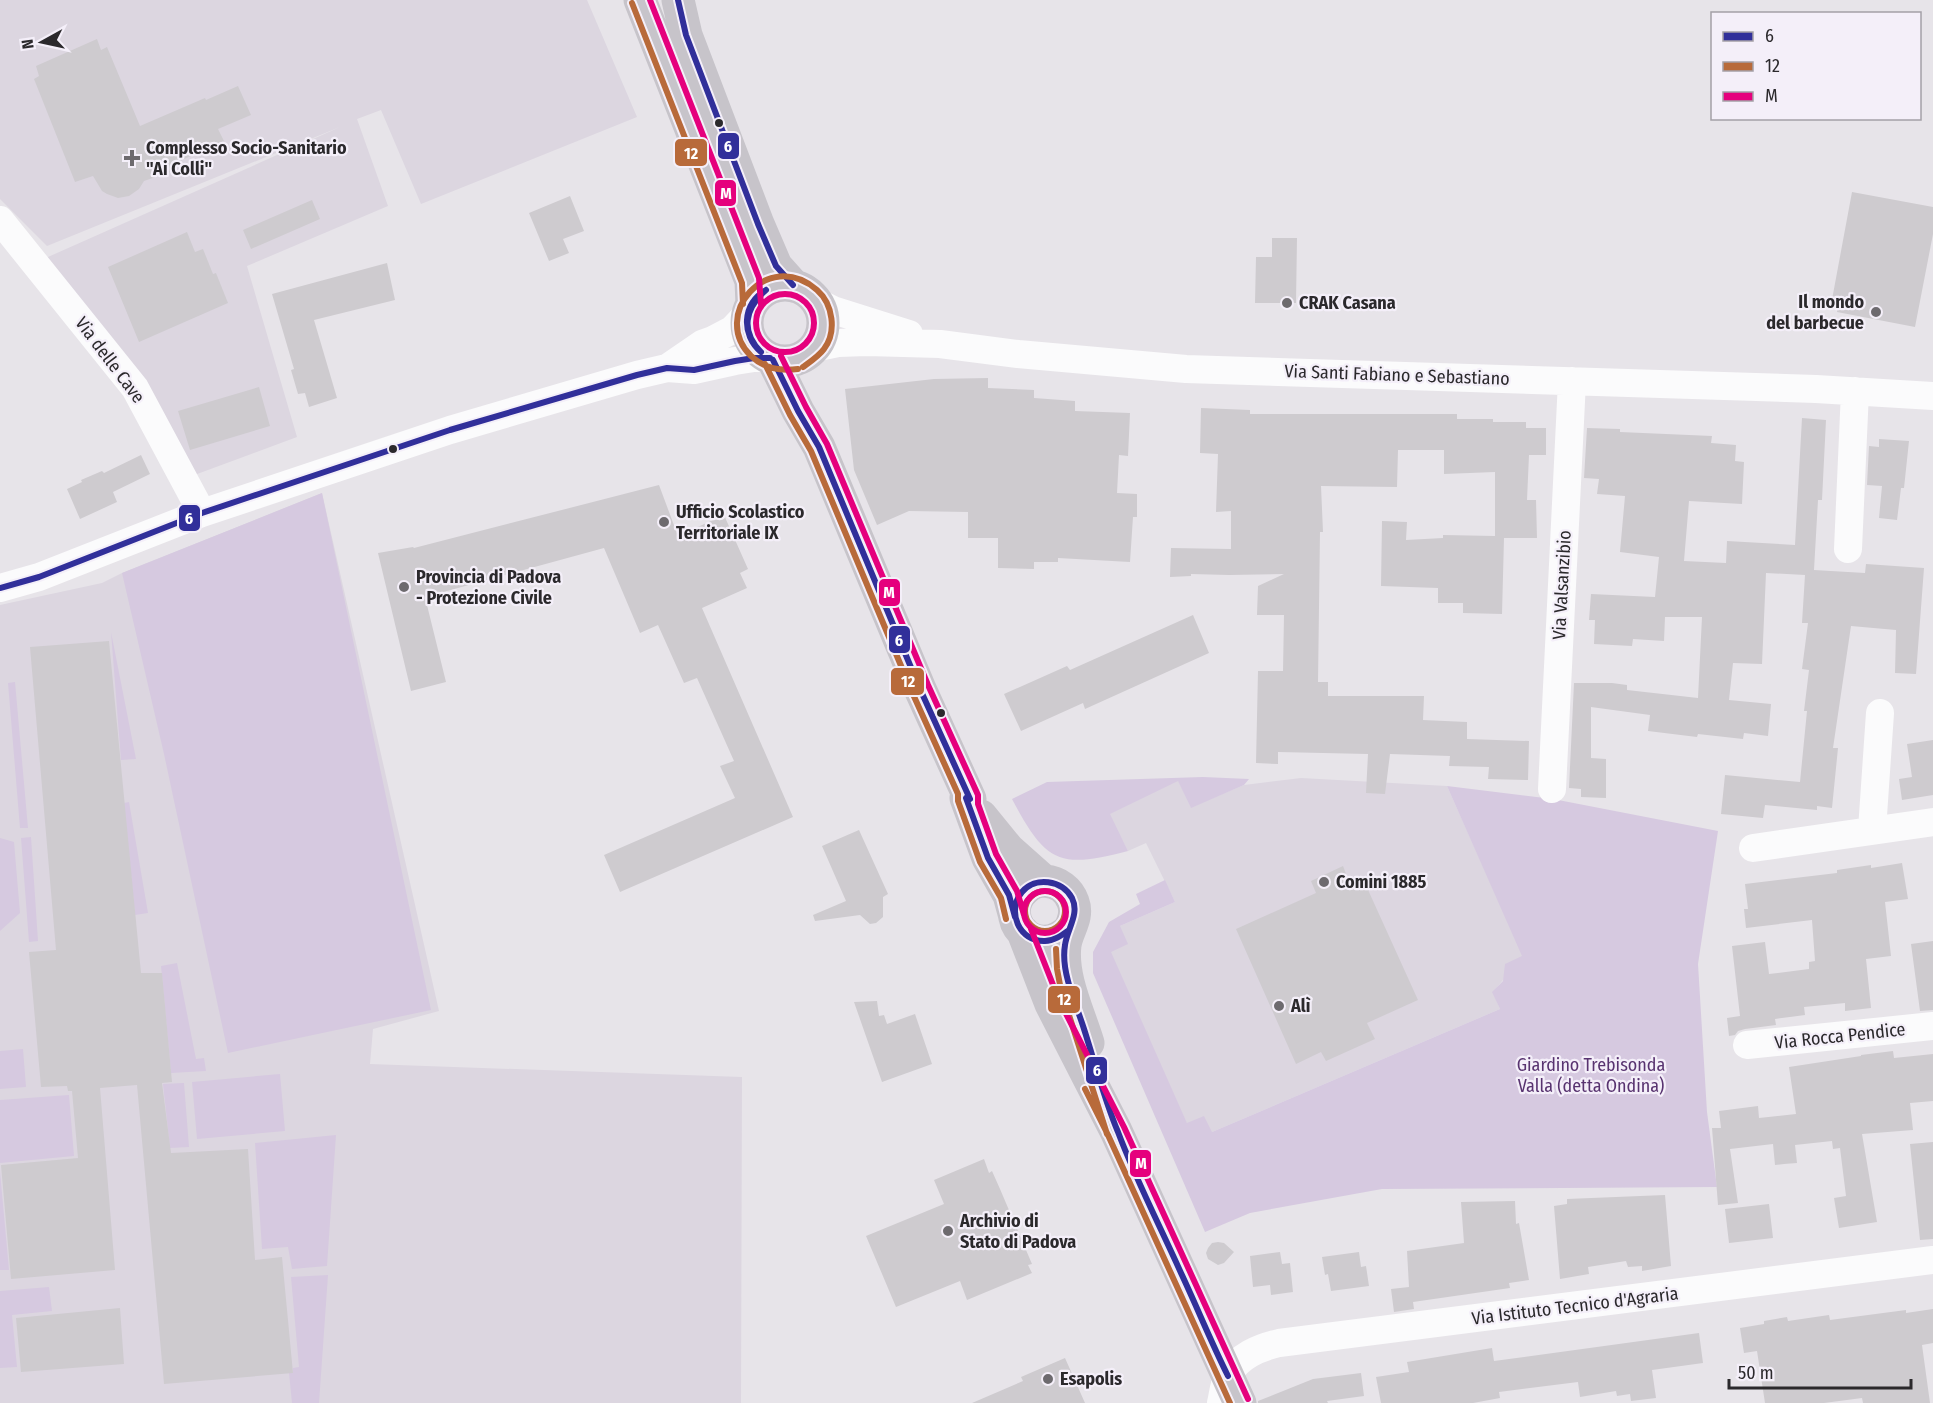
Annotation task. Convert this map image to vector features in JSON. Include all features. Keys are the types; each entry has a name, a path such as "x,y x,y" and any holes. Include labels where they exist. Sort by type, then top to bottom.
{"main road":[{"path":"640,0 751,281 747,331 755,348 771,359 819,447 920,689 970,799 966,798"},
{"path":"678,0 686,35 776,266 805,294 823,316 823,331 812,350 797,360 771,359"},
{"path":"750,308 759,294 769,288 781,285 805,294"},
{"path":"812,350 810,395 819,447"},
{"path":"966,798 1008,849 1044,881"},
{"path":"966,798 988,858 1009,895 1051,1004 1116,1131 1230,1394"},
{"path":"1069,930 1052,941 1041,942 1031,939 1019,925 1017,900 1021,892 1035,883 1053,882 1061,886 1072,900 1075,910 1074,920 1065,946 1067,976 1116,1131"}],"street":[{"name":"Via delle Cave","path":"0,220 135,388 202,513"},
{"name":"Via Santi Fabiano e Sebastiano","path":"805,294 833,309 940,344"},
{"path":"667,368 702,344 732,330 750,308"},
{"name":"Via Santi Fabiano e Sebastiano","path":"812,350 838,343 940,344 1018,354 1186,369 1855,391 1933,396"},
{"path":"0,588 39,577 202,513 450,430 667,368 694,370 754,358 771,359"},
{"name":"Via Valsanzibio","path":"1552,789 1572,381"},
{"path":"1848,549 1855,391"},
{"path":"1872,830 1880,713"},
{"path":"1754,848 1933,822"},
{"name":"Via Rocca Pendice","path":"1747,1045 1933,1026"},
{"name":"Via Istituto Tecnico d'Agraria","path":"1230,1394 1242,1359 1257,1348 1933,1260"}],"shaded area":[{"name":"Complesso Socio-Sanitario \"Ai Colli\"","path":"0,0 587,0 637,117 421,204 381,110 357,119 388,206 247,266 297,437 189,477 39,261 340,127 47,246 0,199"},
{"path":"322,493 439,1011 373,1029 370,1064 742,1077 741,1403 0,1403 0,605 102,583"},
{"path":"1301,778 1447,786 1523,956 1493,992 1500,1009 1212,1132 1187,1124 1110,952 1120,926 1175,902 1146,843 1128,851 1109,814 1178,780 1191,807 1244,785"}],"green space":[{"path":"322,493 431,1010 228,1053 164,754 122,573"},
{"path":"111,632 136,759 121,760"},
{"path":"15,682 28,828 20,828 8,683"},
{"path":"1203,777 1249,779 1244,785 1191,808 1178,781 1110,814 1128,851 1105,857 1070,859 1057,856 1035,837 1012,799 1047,782"},
{"name":"Giardino Trebisonda Valla (detta Ondina)","path":"1447,786 1553,799 1718,831 1698,964 1707,1112 1717,1187 1382,1189 1250,1213 1205,1232 1093,973 1093,952 1109,922 1140,904 1136,894 1165,880 1175,902 1120,926 1128,944 1111,952 1187,1123 1204,1116 1212,1132 1500,1009 1492,992 1503,981 1505,964 1522,956"},
{"path":"129,802 148,913 135,915 124,803"},
{"path":"31,837 38,941 29,942 21,838"},
{"path":"0,838 14,842 20,913 0,931"},
{"path":"177,963 196,1059 204,1058 206,1071 171,1073 161,966"},
{"path":"23,1049 26,1087 0,1089 0,1051"},
{"path":"280,1074 285,1131 197,1139 192,1082"},
{"path":"184,1083 189,1147 170,1148 163,1084"},
{"path":"69,1095 74,1156 0,1163 0,1100"},
{"path":"336,1135 327,1266 292,1269 288,1247 262,1249 255,1143"},
{"path":"0,1172 9,1270 0,1270"},
{"path":"328,1275 319,1403 292,1403 289,1373 293,1373 293,1368 299,1367 291,1277"},
{"path":"49,1287 52,1311 12,1315 17,1367 0,1368 0,1291"}],"building":[{"path":"97,39 101,50 107,47 140,126 238,86 251,115 218,129 224,141 171,165 173,171 144,181 139,189 129,196 118,198 107,194 102,191 93,176 75,182 34,79 39,76 36,66"},
{"path":"1852,192 1933,207 1933,234 1915,327 1837,312 1838,306 1831,305"},
{"path":"570,196 584,231 563,239 569,253 549,261 529,213"},
{"path":"312,200 320,219 251,249 243,230"},
{"path":"187,232 195,252 203,249 228,303 139,342 108,267"},
{"path":"1272,238 1297,238 1296,303 1255,303 1256,257 1272,257"},
{"path":"387,263 395,300 314,320 337,398 309,407 305,393 298,394 291,370 294,369 272,294"},
{"path":"988,378 988,388 1034,390 1034,398 1075,401 1075,411 1130,413 1128,456 1119,455 1117,493 1137,494 1137,517 1133,517 1130,562 1058,558 1058,562 1034,562 1034,569 998,568 998,538 968,538 968,512 909,511 877,525 854,470 845,389 934,379"},
{"path":"259,387 270,426 190,450 178,411"},
{"path":"1201,408 1250,410 1250,414 1457,414 1457,419 1526,422 1526,428 1546,428 1546,455 1529,455 1527,500 1536,500 1537,538 1504,538 1502,614 1463,613 1463,603 1438,603 1438,588 1381,586 1382,521 1407,522 1406,540 1443,538 1443,535 1495,536 1495,472 1444,474 1444,450 1398,450 1397,487 1321,486 1323,532 1320,532 1318,682 1328,682 1328,696 1424,696 1423,720 1467,722 1467,739 1529,741 1528,780 1488,779 1489,767 1449,766 1450,756 1390,754 1385,794 1366,793 1368,754 1278,752 1278,764 1256,763 1258,671 1283,671 1284,615 1257,615 1258,586 1284,574 1191,574 1191,576 1170,577 1171,548 1231,549 1231,511 1216,512 1218,454 1200,453"},
{"path":"1802,418 1826,420 1822,500 1818,500 1814,570 1865,573 1866,564 1924,568 1916,674 1895,673 1896,630 1851,626 1833,748 1838,748 1832,808 1817,806 1817,810 1765,805 1763,818 1721,814 1725,775 1800,782 1809,670 1802,669 1808,623 1802,623 1805,575 1766,573 1762,664 1733,663 1729,700 1771,704 1768,736 1744,733 1743,739 1698,734 1697,737 1648,731 1650,715 1591,707 1591,758 1606,759 1606,798 1581,797 1581,789 1569,788 1574,683 1612,683 1627,685 1627,690 1698,698 1702,617 1665,617 1664,641 1633,639 1632,646 1594,644 1595,620 1589,620 1591,594 1655,597 1659,557 1620,552 1625,496 1597,494 1599,479 1584,478 1587,428 1620,429 1620,432 1712,436 1711,443 1736,445 1735,461 1744,462 1742,504 1689,501 1684,561 1726,563 1727,541 1795,545"},
{"path":"1879,439 1909,441 1904,488 1901,488 1897,520 1879,518 1882,486 1867,485 1869,446 1879,447"},
{"path":"141,455 150,474 113,492 117,502 80,519 67,489 82,482 81,480 102,471 104,473"},
{"path":"659,485 678,536 724,515 748,569 740,573 747,588 702,608 793,817 620,892 604,855 735,798 720,766 734,761 697,678 684,683 658,625 640,633 604,548 425,597 446,682 411,691 378,553 414,548"},
{"path":"1193,615 1209,653 1085,709 1083,703 1021,731 1004,694 1067,666 1070,670"},
{"path":"109,641 141,973 162,973 172,1082 162,1083 171,1153 248,1149 255,1260 282,1257 293,1373 164,1384 137,1085 100,1088 115,1270 11,1279 1,1165 78,1158 72,1091 68,1091 67,1086 41,1087 29,952 56,950 30,647"},
{"path":"1933,740 1933,795 1902,800 1899,779 1912,777 1907,744"},
{"path":"859,830 888,894 883,897 883,917 876,923 870,924 860,915 815,921 813,915 846,901 822,846"},
{"path":"1902,863 1908,899 1885,902 1891,956 1866,959 1871,1008 1845,1011 1845,1003 1804,1007 1805,1015 1775,1019 1776,1025 1745,1029 1729,1036 1727,1018 1740,1016 1732,946 1765,942 1769,974 1809,969 1809,962 1815,961 1812,920 1746,928 1744,909 1748,909 1745,884 1837,873 1837,870 1871,865 1871,868"},
{"path":"1343,866 1351,887 1364,881 1418,1000 1367,1023 1375,1039 1326,1061 1321,1052 1296,1064 1236,929 1316,893 1311,881"},
{"path":"1933,941 1933,1010 1920,1011 1911,944"},
{"path":"877,1001 879,1016 884,1015 887,1024 915,1014 932,1064 882,1082 854,1002"},
{"path":"1893,1051 1894,1058 1933,1054 1933,1101 1910,1103 1913,1130 1862,1134 1877,1222 1839,1228 1834,1198 1846,1196 1840,1148 1833,1149 1832,1141 1795,1145 1797,1163 1775,1165 1773,1144 1730,1149 1738,1203 1718,1205 1712,1128 1721,1128 1719,1111 1758,1106 1759,1118 1796,1114 1789,1067"},
{"path":"1933,1142 1933,1239 1920,1240 1910,1144"},
{"name":"Archivio di Stato di Padova","path":"984,1159 989,1173 992,1171 1032,1264 1028,1265 1032,1273 967,1300 960,1281 896,1307 866,1236 944,1204 934,1180"},
{"path":"1665,1195 1671,1266 1642,1271 1642,1266 1628,1267 1626,1261 1588,1267 1589,1274 1560,1279 1554,1206 1567,1204 1567,1199"},
{"path":"1515,1201 1516,1224 1519,1223 1529,1280 1509,1283 1510,1288 1413,1302 1414,1309 1394,1312 1391,1289 1409,1287 1407,1251 1464,1243 1461,1202"},
{"path":"1769,1204 1773,1238 1729,1243 1725,1209"},
{"path":"1212,1243 1224,1243 1234,1252 1224,1263 1218,1265 1208,1259 1206,1253"},
{"path":"1280,1252 1282,1264 1290,1263 1293,1292 1271,1295 1270,1285 1253,1287 1250,1256"},
{"path":"1359,1252 1361,1267 1366,1266 1369,1286 1331,1291 1322,1257"},
{"path":"120,1308 124,1364 21,1372 16,1318"},
{"path":"1933,1309 1933,1343 1922,1345 1930,1403 1863,1403 1862,1398 1824,1403 1765,1403 1757,1351 1744,1353 1740,1328 1764,1324 1764,1321 1787,1317 1788,1321 1829,1315 1830,1320 1906,1310 1906,1313"},
{"path":"1699,1333 1703,1363 1652,1370 1656,1398 1631,1401 1630,1394 1617,1396 1616,1391 1580,1397 1578,1382 1499,1392 1500,1398 1473,1403 1381,1403 1376,1377 1409,1372 1407,1362 1492,1348 1494,1361"},
{"name":"Esapolis","path":"1065,1358 1085,1403 972,1403 1023,1381 1021,1377"},
{"path":"1361,1373 1364,1396 1327,1401 1328,1403 1258,1403 1258,1401 1313,1379"}],"transit line":[{"name":"M","path":"650,0 759,278 761,304"},
{"name":"6","path":"678,0 686,35 758,224 776,266 793,285"},
{"name":"12","path":"632,3 742,283 743,304"},
{"name":"12","path":"798,369 785,370 762,364 751,356 740,340 737,323 741,306 750,292 763,281 780,277 798,279 817,290 827,303 830,310 831,335 820,354 803,367"},
{"name":"6","path":"761,352 750,337 747,320 752,303 766,290"},
{"name":"6","path":"761,352 750,336 748,320 753,304 766,290"},
{"name":"M","path":"785,294 796,296 809,307 814,323 812,334 801,347 785,352 774,350 761,339 756,323 758,312 769,299 785,294"},
{"name":"M","path":"781,356 827,444 928,685 978,795 978,804 996,854 1017,891 1024,915"},
{"name":"6","path":"0,588 39,577 202,513 450,430 667,368 694,370 735,361 770,358"},
{"name":"6","path":"773,360 819,447 920,689 970,799 966,798 988,858 1009,895 1015,917"},
{"name":"12","path":"765,364 811,451 912,692 958,794 958,801 980,862 1001,898 1006,919"},
{"name":"6","path":"1069,930 1058,937 1048,941 1036,940 1028,936 1022,931 1015,916 1017,900 1022,892 1034,884 1048,882 1062,887 1072,898 1075,910 1072,921 1066,939 1065,968 1104,1094 1132,1168 1228,1376"},
{"name":"12","path":"1045,891 1053,892 1059,897 1064,903 1065,911 1064,919 1059,925 1053,930 1045,931 1037,930 1031,925 1026,919 1025,911 1026,903 1031,897 1037,892 1045,891"},
{"name":"M","path":"1045,891 1053,892 1060,897 1065,904 1066,912 1065,920 1060,927 1053,932 1045,933 1037,932 1030,927 1025,920 1024,912 1025,904 1030,897 1037,892 1045,891"},
{"name":"M","path":"1031,929 1059,1000 1124,1127 1248,1399"},
{"name":"12","path":"1056,949 1061,990 1107,1134"},
{"name":"12","path":"1085,1089 1230,1403"}],"place":[{"name":"Complesso Socio-Sanitario \"Ai Colli\"","path":"132,158"},
{"name":"CRAK Casana","path":"1287,303"},
{"name":"Il mondo del barbecue","path":"1876,312"},
{"name":"Ufficio Scolastico Territoriale IX","path":"664,522"},
{"name":"Provincia di Padova - Protezione Civile","path":"404,587"},
{"name":"Comini 1885","path":"1324,882"},
{"name":"Alì","path":"1279,1006"},
{"name":"Archivio di Stato di Padova","path":"948,1231"},
{"name":"Esapolis","path":"1048,1379"}]}
